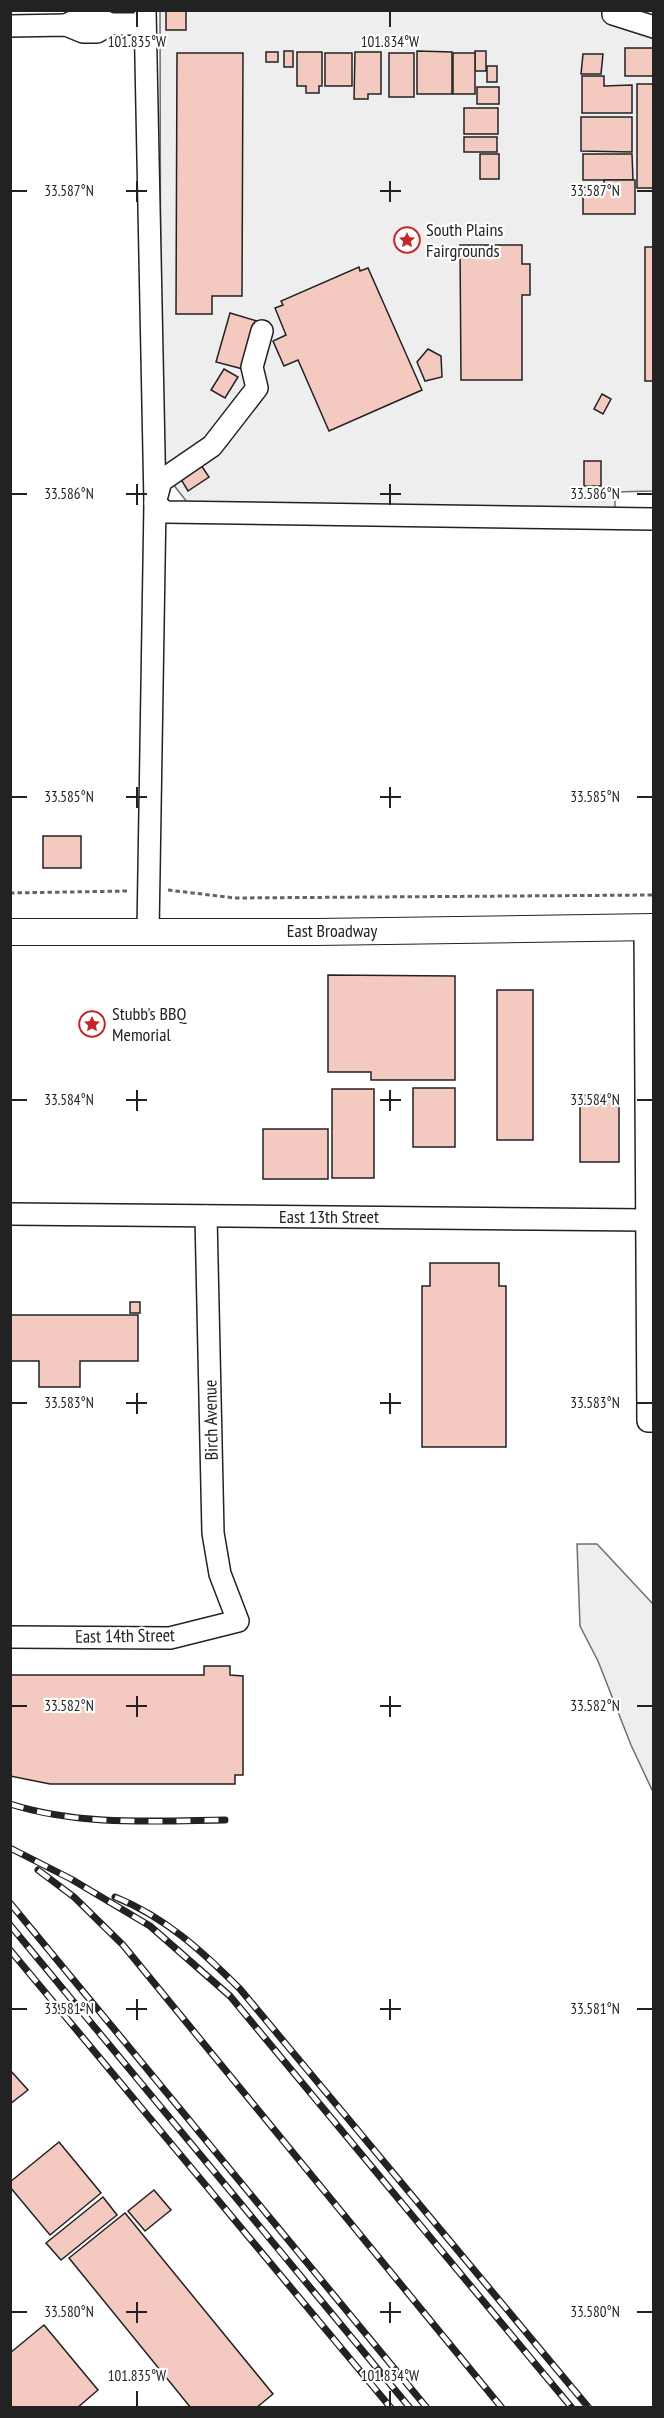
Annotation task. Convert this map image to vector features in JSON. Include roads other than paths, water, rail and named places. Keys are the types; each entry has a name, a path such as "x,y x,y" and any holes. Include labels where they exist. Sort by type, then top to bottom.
{"main road":[{"name":"East Broadway","path":"10,932 649,927"}],"street":[{"path":"613,10 613,14 654,27"},
{"path":"10,26 66,25 83,32 97,32 110,24 145,17 155,503 148,932"},
{"path":"155,503 161,481 212,446 257,388 252,367 262,332"},
{"path":"155,503 165,512 654,519"},
{"path":"649,927 647,1220 651,1421"},
{"name":"East 13th Street","path":"10,1214 647,1220"},
{"name":"Birch Avenue","path":"206,1216 213,1533 220,1574 238,1621"},
{"name":"East 14th Street","path":"10,1637 170,1638 238,1621"}],"railway":[{"path":"10,1804 36,1811 90,1819 225,1820"},
{"path":"10,1848 71,1879 150,1926 230,1996 572,2408"},
{"path":"38,1870 74,1897 123,1945 502,2408"},
{"path":"115,1897 150,1914 182,1936 240,1989 589,2408"},
{"path":"10,1903 427,2408"},
{"path":"10,1925 410,2408"},
{"path":"10,1950 391,2408"}],"place":[{"name":"South Plains Fairgrounds","path":"407,240"},
{"name":"Stubb's BBQ Memorial","path":"92,1024"}]}
